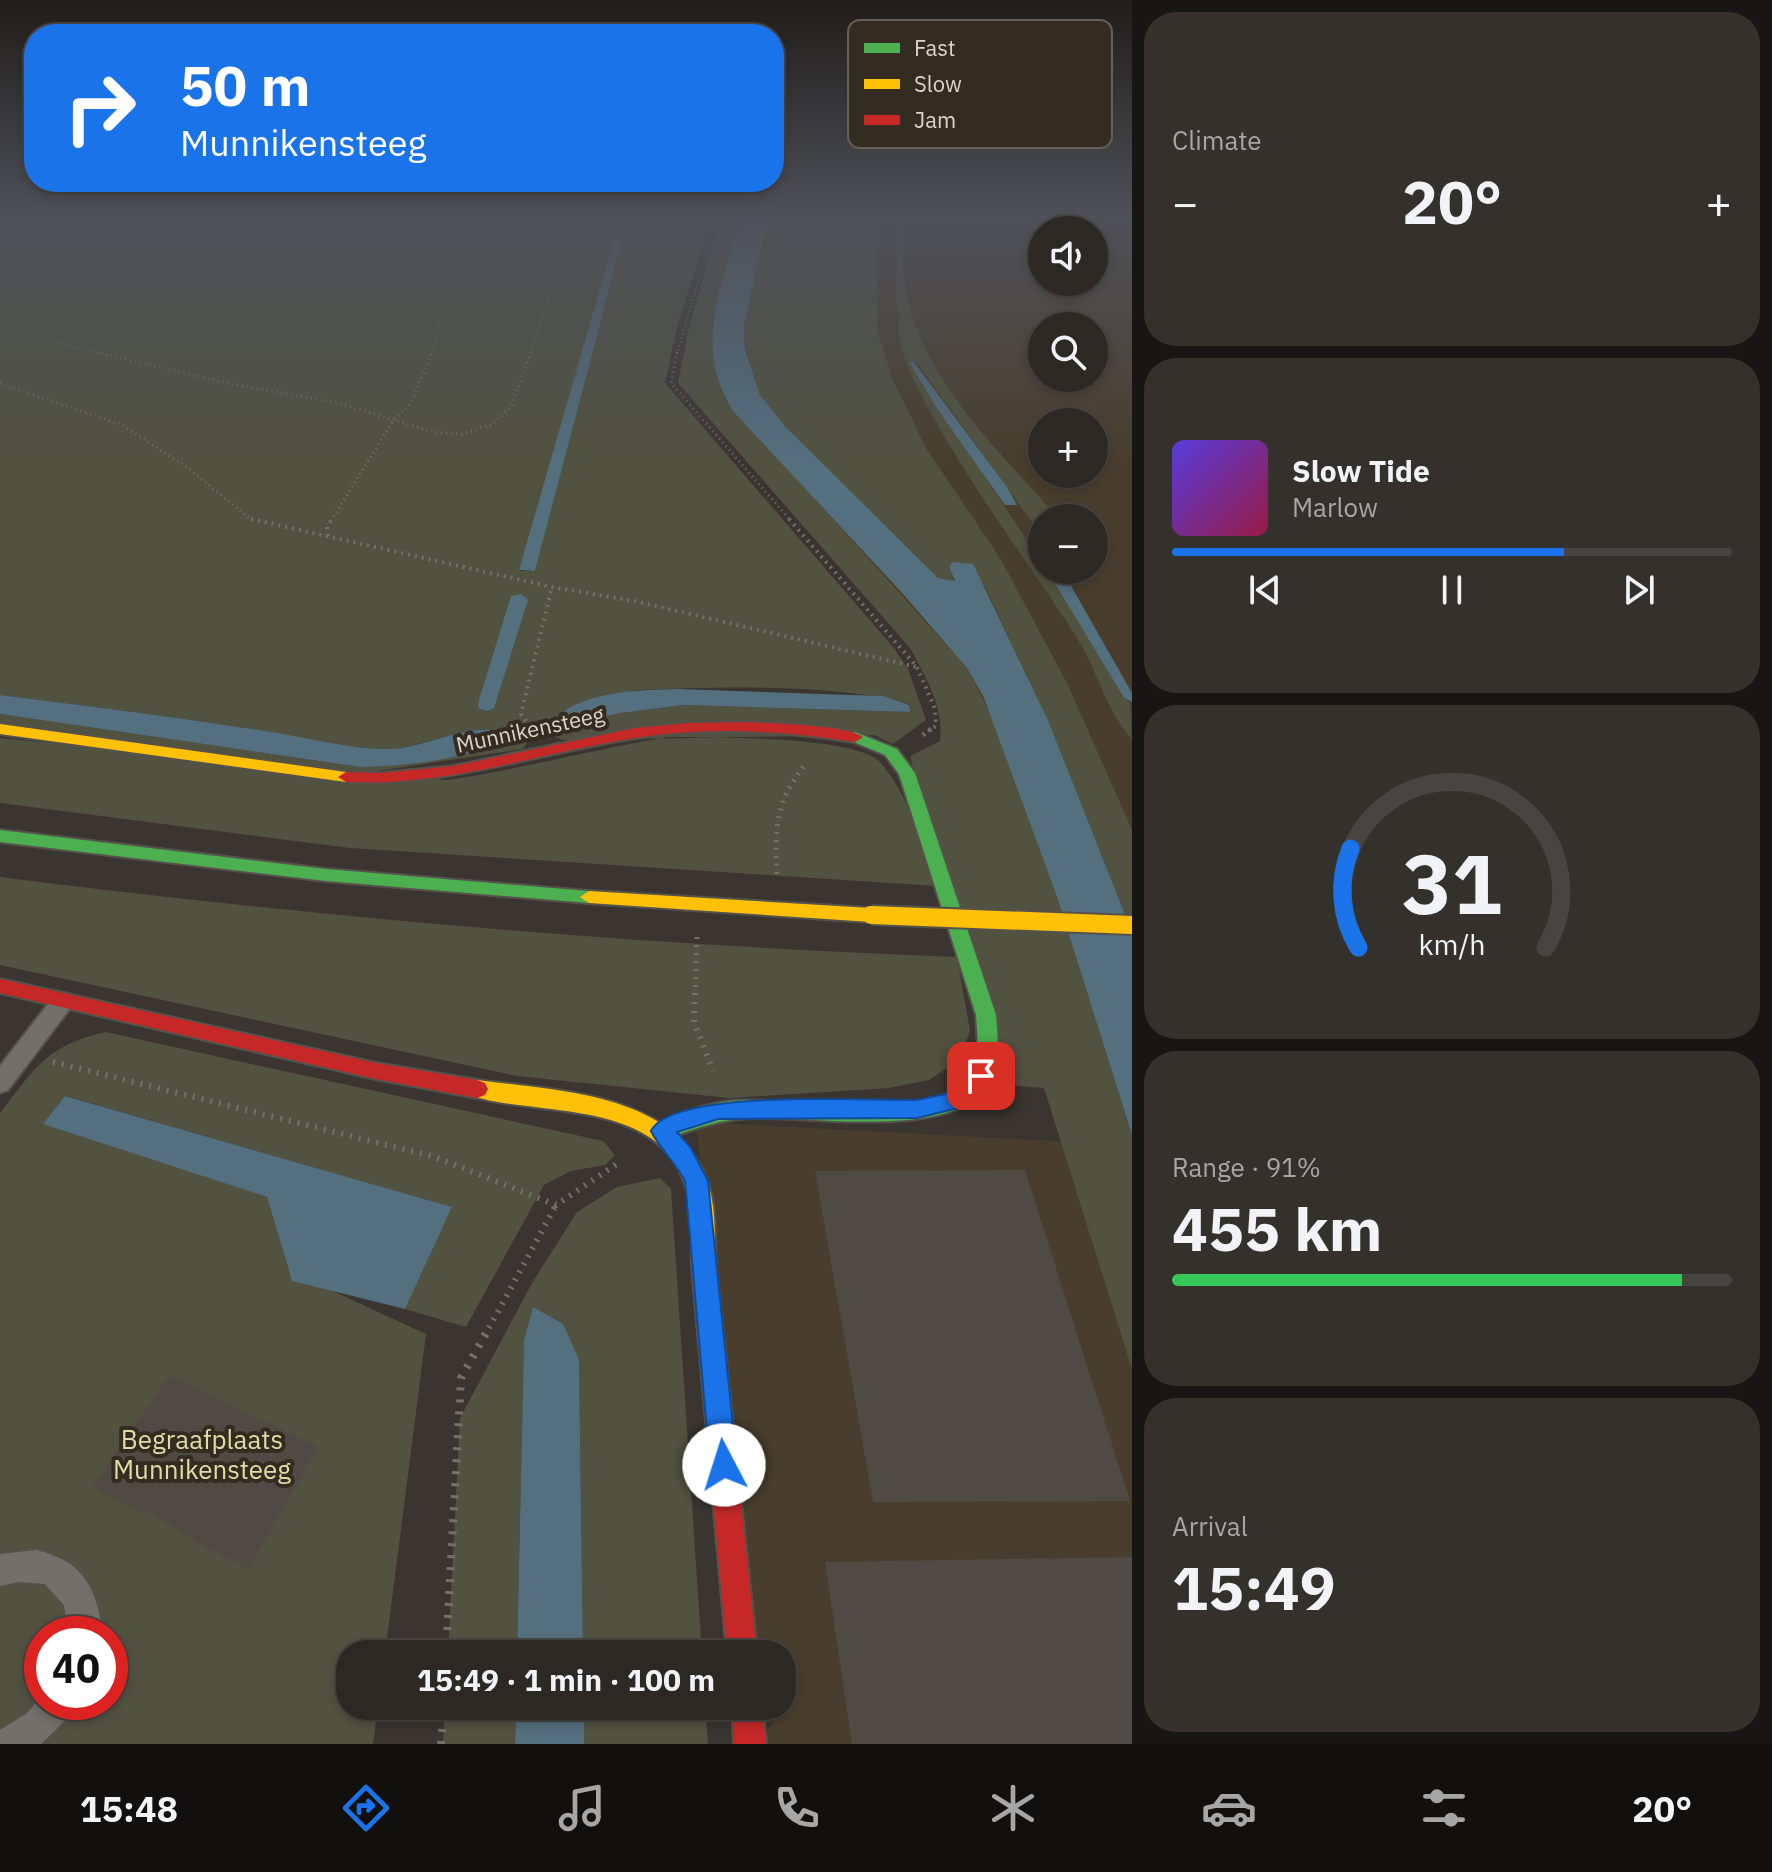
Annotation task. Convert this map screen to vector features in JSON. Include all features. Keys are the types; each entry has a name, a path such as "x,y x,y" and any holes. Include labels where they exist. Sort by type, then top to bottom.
{"street":[{"name":"Munnikensteeg","path":"0,729 282,771 363,779 422,775 637,733 678,729 817,731 855,737 891,752"},
{"path":"662,1131 678,1120 718,1110 917,1109 950,1102 971,1089 981,1076 988,1048 986,1015 918,803 907,773 891,752"},
{"path":"0,836 250,867 461,888 871,915 1132,925"},
{"path":"0,986 376,1071 618,1113 643,1119 662,1131 683,1155 696,1181 741,1640"},
{"path":"748,1720 750,1744"}],"lane":[{"path":"0,1083 63,1001"},
{"path":"0,1570 24,1564 50,1568 71,1581 85,1616"},
{"path":"9,1744 44,1720"}],"path":[{"path":"328,536 327,527 393,421 410,404 429,363 447,301"},
{"path":"0,321 42,339 236,385 338,403 433,432 462,434 493,424 511,407 548,301"},
{"path":"690,301 671,383 917,667 935,709 936,726 891,752"},
{"path":"0,383 122,425 188,468 253,521 552,587 634,601 917,667"},
{"path":"544,751 521,714 552,587"},
{"path":"778,883 775,809 786,788 812,757 817,731"},
{"path":"697,935 694,1022 720,1087 718,1110"},
{"path":"21,1053 207,1103 435,1157 556,1205"},
{"path":"447,1640 461,1378 556,1205 662,1131"},
{"path":"441,1744 443,1720"}],"shaded area":[{"path":"767,301 1132,301 1132,1000 776,429"},
{"path":"696,1122 1132,1145 1132,1744 760,1744 774,1720 796,1720 796,1640 750,1640"}],"green space":[{"path":"0,301 597,301 520,571 535,571 601,301 685,301 665,383 893,647 908,669 926,720 893,744 874,735 562,740 541,729 529,730 523,749 364,773 0,723 0,714 360,767 454,757 509,740 504,733 477,730 391,749 356,747 0,695","holes":["639,690 811,690 879,697 909,704 909,712 683,705 570,724 554,719 578,704"]},
{"path":"696,301 718,301 713,356 726,400 967,668 996,725 1056,894 1132,1135 1132,1369 1044,1088 1001,1085 910,756 940,741 939,716 928,681 910,648 678,383"},
{"path":"749,301 877,301 877,329 892,378 926,448 1000,558 1067,683 1132,830 1132,932 1048,720 985,587 949,567 954,582 938,578 785,426 760,395 745,350 744,323"},
{"path":"896,301 908,301 920,336 952,393 1028,488 1046,504 1028,504 1028,517 917,363 910,363 1028,542 1028,564 939,428 915,381 901,343 901,318"},
{"path":"1041,584 1056,584 1124,698 1130,702 1132,739 1116,718 1080,643"},
{"path":"669,737 781,740 843,747 866,754 881,763 900,791 937,886 350,848 0,803 0,738 448,780"},
{"path":"0,877 239,905 478,928 717,945 957,957 970,1031 959,1060 929,1080 889,1088 729,1098 517,1076 0,965"},
{"name":"Begraafplaats Munnikensteeg","path":"106,1032 603,1141 615,1155 605,1165 571,1171 544,1185 466,1327 405,1309 451,1207 66,1096 44,1124 267,1197 289,1271 426,1334 387,1640 336,1640 336,1720 376,1720 373,1744 0,1744 0,1113 44,1060 69,1044"},
{"path":"660,1178 671,1189 701,1640 583,1640 579,1359 533,1307 524,1340 517,1640 449,1640 460,1418 532,1283 577,1212 617,1187"},
{"path":"444,1720 516,1720 515,1744 443,1744"},
{"path":"584,1720 706,1720 708,1744 584,1744"}],"water":[{"path":"596,301 606,301 535,571 519,570"},
{"path":"717,301 749,301 744,324 745,350 760,395 785,426 938,578 955,581 949,567 952,562 973,564 1048,720 1132,932 1132,1135 1056,894 984,698 967,668 903,594 733,411 714,364 714,317"},
{"path":"913,361 1007,487 1017,505 1005,505 936,407 910,363"},
{"path":"1055,584 1070,584 1132,693 1132,702 1124,698"},
{"path":"521,594 528,600 494,708 487,711 478,708 511,596"},
{"path":"677,689 883,696 909,705 910,712 683,705 570,724 554,719 566,710 596,697"},
{"path":"0,695 198,721 360,747 406,747 478,730 505,733 509,741 473,753 436,760 360,767 0,714"},
{"path":"65,1096 452,1207 405,1309 292,1281 267,1197 43,1124"},
{"path":"533,1307 563,1324 579,1359 583,1640 517,1640 524,1340"},
{"path":"516,1720 584,1720 584,1744 515,1744"}],"building":[{"path":"1025,1170 1130,1501 873,1502 815,1171"},
{"path":"169,1376 318,1447 248,1569 146,1510 144,1514 92,1487"},
{"path":"1132,1557 1132,1744 852,1744 825,1562"}],"traffic: fast":[{"path":"662,1131 696,1118 731,1110 856,1113 921,1110 948,1103 978,1083 986,1065 986,1015 907,773 891,752 855,737"},
{"path":"0,836 326,875 589,897"}],"traffic: slow":[{"path":"0,729 346,777"},
{"path":"589,897 871,915"},
{"path":"871,915 1132,925"},
{"path":"477,1089 603,1109 662,1134 683,1155 696,1181 704,1267"}],"traffic: jam":[{"path":"346,777 381,779 454,771 635,733 689,727 801,730 855,737"},
{"path":"0,986 376,1071 477,1089"},
{"path":"704,1267 741,1640"},
{"path":"748,1720 750,1744"}],"route":[{"path":"724,1465 696,1181 683,1155 662,1131 678,1120 718,1110 917,1109 950,1102 971,1089 981,1076"}]}
